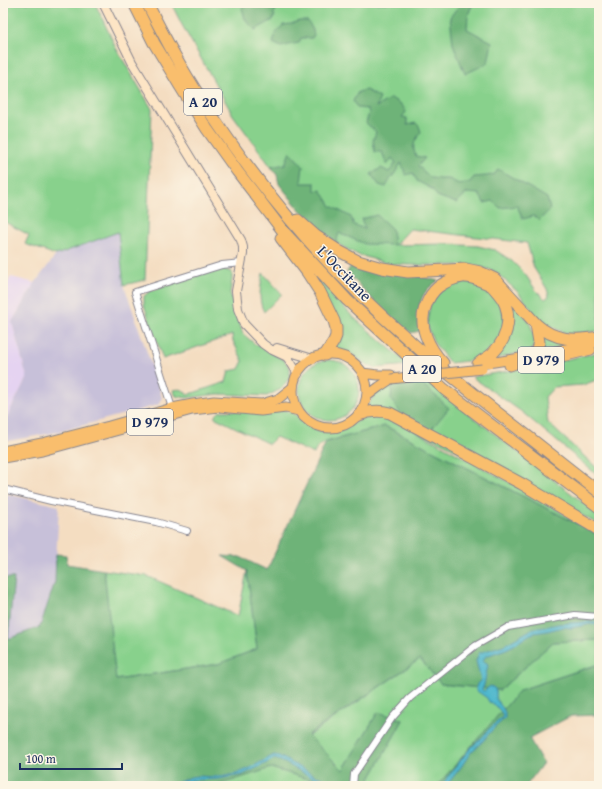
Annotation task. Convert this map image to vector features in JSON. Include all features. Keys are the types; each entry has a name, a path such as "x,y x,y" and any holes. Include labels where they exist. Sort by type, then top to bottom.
{"highway":[{"name":"L'Occitane","path":"134,3 158,49 203,123 236,171 283,231 347,300 444,389 599,507"},
{"name":"L'Occitane","path":"147,3 201,99 269,194 308,241 361,296 408,340 599,492"},
{"path":"269,194 281,202 316,236 339,252 358,261 382,268 408,272 466,269 480,272 495,278 536,324 552,335 571,340 599,337"},
{"path":"265,209 267,219 307,272 320,292 334,321 336,336 325,355"},
{"path":"462,384 439,359 428,344 422,324 424,310 430,295 439,286 464,276 479,280 491,286 500,295 506,306 508,319 507,330 500,344 480,366"},
{"path":"510,365 535,355 538,342 536,324"},
{"path":"359,415 374,411 390,413 522,484 599,530"}],"main road":[{"name":"D 979","path":"480,366 599,342"},
{"name":"D 979","path":"362,373 391,377 480,366 510,365 566,356 599,348"},
{"path":"325,355 336,355 346,358 356,364 367,384 367,396 359,415 350,422 339,427 328,428 316,426 307,420 299,411 294,399 293,387 298,374 304,365 312,359 325,355"},
{"name":"D 979","path":"367,396 391,377"},
{"name":"D 979","path":"3,451 42,443 172,408 214,401 262,404 278,399 293,387"},
{"name":"D 979","path":"3,458 42,451 192,410 219,407 261,411 286,408 299,411"}],"street":[{"path":"103,3 132,62 241,240 243,247 242,263 236,290 238,309 244,324 270,350 287,358 298,374"},
{"path":"172,408 135,292 222,265 242,263"},
{"path":"263,344 312,359"},
{"path":"3,489 156,522 187,531"},
{"path":"353,786 354,774 392,718 410,698 475,646 508,627 575,615 599,617"}],"shaded area":[{"path":"118,232 124,285 159,387 162,398 160,402 158,405 58,432 3,442 3,425 27,377 12,322 35,283 56,255"},
{"path":"11,277 35,283 12,322 27,377 3,425 3,290"},
{"path":"3,493 59,506 55,582 40,627 7,639 14,578 3,578"}],"green space":[{"path":"3,3 95,3 116,48 152,109 145,280 124,285 118,232 56,255 25,244 29,235 3,221"},
{"path":"171,3 599,3 599,331 568,334 556,329 538,318 518,292 494,271 473,265 389,264 356,254 336,243 277,175 233,115","holes":["410,229 527,243 534,268 547,289 549,296 545,299 535,289 525,274 512,261 495,250 478,246 444,244 395,245"]},
{"path":"246,3 269,3 267,7 272,6 276,11 273,14 275,15 273,20 255,30 245,19 242,8"},
{"path":"461,3 473,3 468,15 467,29 492,42 488,63 465,74 453,44 450,17"},
{"path":"299,21 308,21 313,30 314,35 312,38 301,38 299,43 281,47 273,43 276,33 283,25"},
{"path":"366,90 380,98 376,107 391,98 402,105 406,112 402,117 407,118 407,125 416,123 419,126 421,132 414,143 414,149 416,156 425,158 418,166 431,178 449,179 459,184 470,182 474,177 495,174 498,169 547,198 550,209 539,221 534,216 523,219 517,206 500,208 493,201 484,203 479,194 467,193 456,203 437,196 432,189 417,181 413,173 406,175 401,163 386,187 379,185 371,174 381,168 389,172 396,163 392,158 387,165 382,152 375,152 373,141 376,132 366,123 369,113 368,109 357,108 353,101 358,92"},
{"path":"290,152 303,166 301,183 315,183 315,191 321,190 331,206 351,217 354,225 365,229 361,219 377,215 392,229 394,245 365,244 339,233 336,243 301,211 279,184 277,175 271,167 285,164"},
{"path":"351,266 395,271 438,281 424,294 420,304 420,331 411,333 381,309 347,272"},
{"path":"220,268 232,272 230,293 243,334 255,344 284,360 290,368 290,377 281,389 267,396 218,394 187,398 176,396 173,390 183,390 187,395 226,382 229,371 239,369 243,361 233,341 232,335 163,359 144,305 144,296 150,291"},
{"path":"311,270 352,316 409,365 375,368 367,365 350,353 333,349 339,340"},
{"path":"263,273 282,294 264,312 260,297"},
{"path":"462,282 472,282 483,285 491,291 498,299 505,320 498,342 484,354 476,360 450,363 434,343 427,325 430,304 439,292 450,285"},
{"path":"502,290 529,321 536,341 532,350 494,359 505,345"},
{"path":"541,334 576,345 540,351"},
{"path":"599,352 599,379 583,385 554,387 545,397 548,423 598,469 596,474 522,412 472,377 533,367"},
{"path":"329,360 346,365 354,373 359,390 354,407 346,415 329,420 312,415 304,407 299,390 304,373 312,365"},
{"path":"424,379 599,515 599,525 515,477 367,408 376,391 393,383"},
{"path":"418,380 449,408 430,431 403,416 391,400 392,383"},
{"path":"284,410 294,413 308,425 320,431 338,432 358,421 365,415 382,413 531,494 599,535 385,426 326,442 317,447 314,454 276,437 269,444 214,417 220,411"},
{"path":"385,426 599,535 599,640 553,642 500,690 441,684 420,659 308,735 343,770 378,712 403,720 366,786 332,786 271,768 215,786 3,786 3,578 14,578 8,639 40,627 55,582 56,554 66,555 67,564 104,570 116,680 218,664 257,649 247,571 222,556 240,557 267,570 326,442"},
{"path":"104,570 147,576 238,616 247,571 257,649 218,664 115,680"},
{"path":"599,640 599,664 520,690 437,786 366,786 403,720 378,713 343,770 308,736 420,659 441,684 500,690 553,642"},
{"path":"599,664 599,715 571,716 529,738 543,763 526,786 437,786 520,690"},
{"path":"271,768 332,786 215,786"}],"water":[{"path":"584,622 599,622 599,625 591,624 571,628 563,627 534,633 506,649 486,656 483,661 488,665 482,690 484,691 490,686 494,688 496,691 496,699 504,710 505,718 471,752 446,786 441,786 467,752 503,717 496,706 489,702 487,698 476,689 477,684 481,680 476,661 479,653 504,645 534,628"},
{"path":"274,755 279,756 316,776 323,778 330,786 327,786 285,763 274,759 242,775 218,779 192,780 178,786 169,786 191,777 213,777 236,774"}]}
